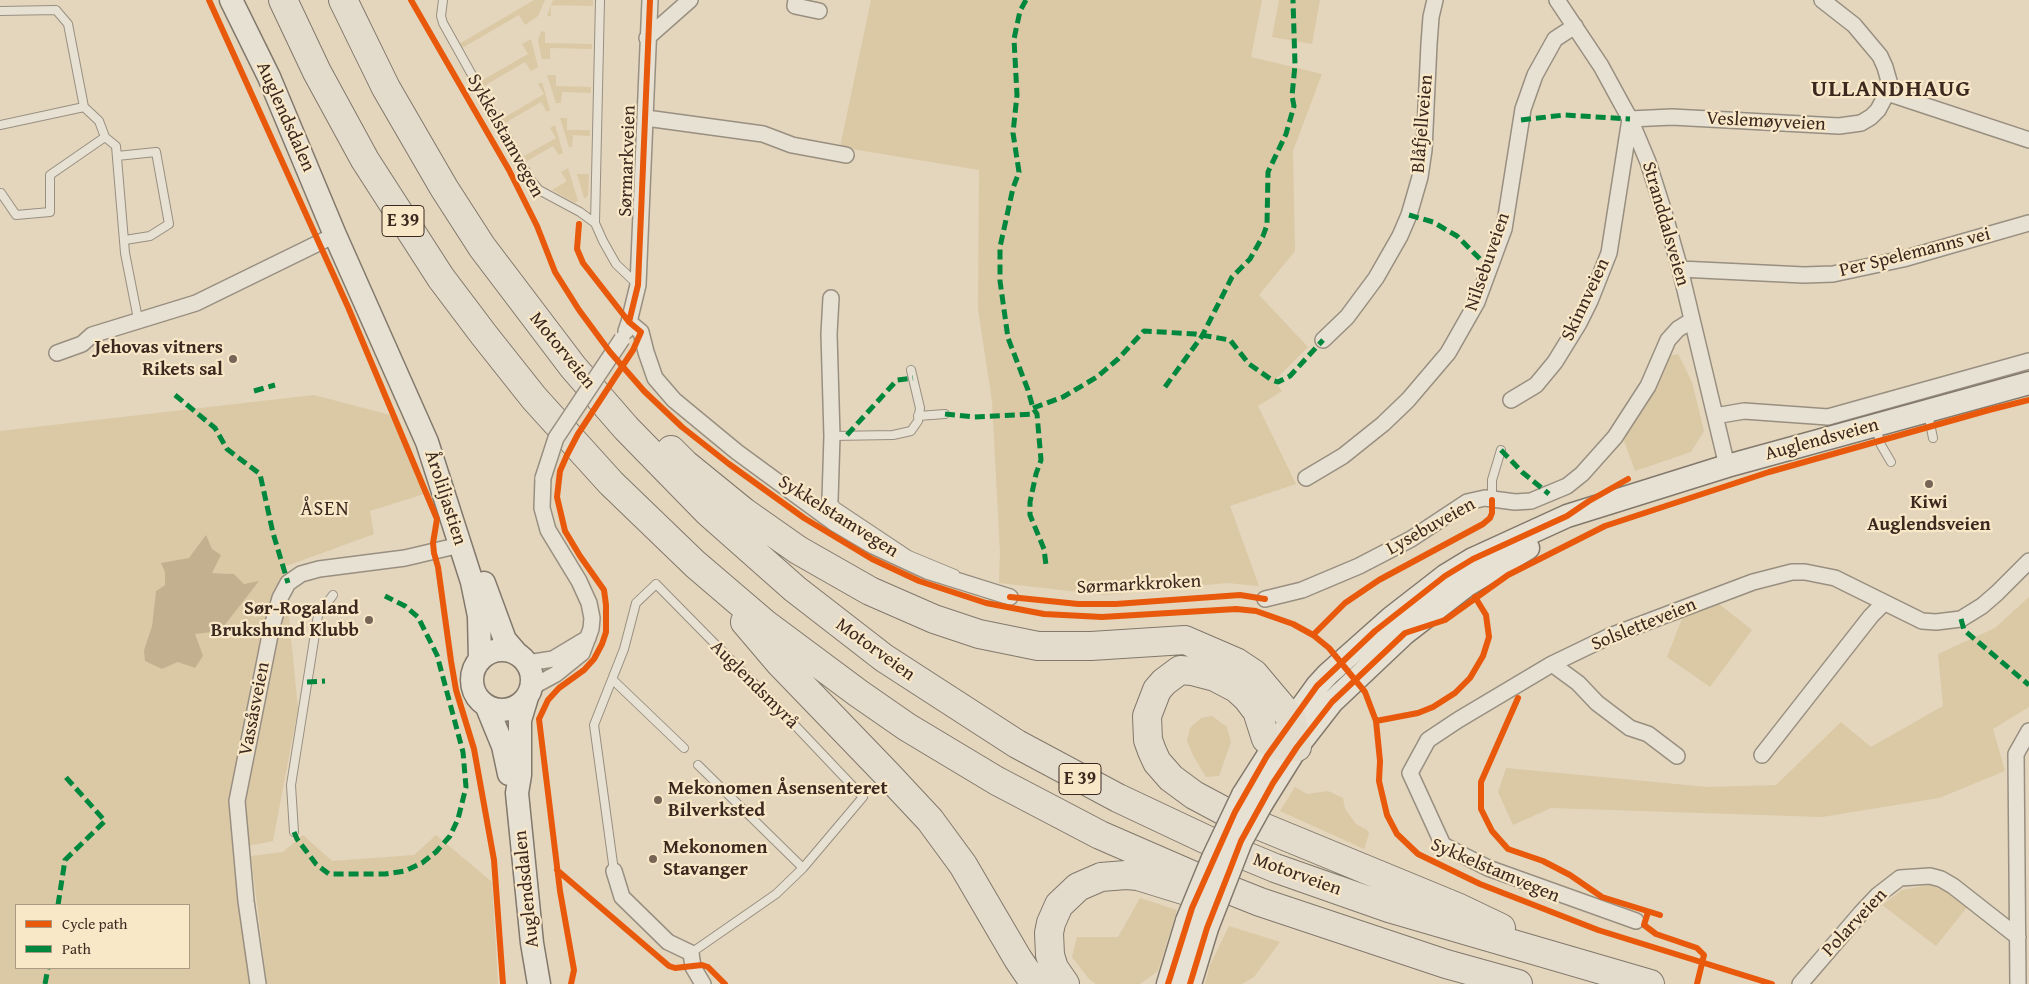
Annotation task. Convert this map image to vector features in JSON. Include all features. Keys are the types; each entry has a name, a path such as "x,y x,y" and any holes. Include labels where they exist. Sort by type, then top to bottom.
{"highway":[{"name":"Motorveien","path":"283,0 318,72 365,160 441,278 484,335 534,398 611,484 695,564 764,623 858,693 907,726 997,781 1100,835 1192,875 1268,905 1375,941 1518,984"},
{"name":"Motorveien","path":"343,0 386,88 444,188 482,246 573,368 626,428 702,506 795,589 884,658 995,731 1068,773 1205,839 1275,868 1389,908 1650,984"},
{"name":"E 39","path":"542,328 591,367 645,426 684,464 707,483 766,528 847,579 899,605 972,632 1008,641 1038,646 1065,647 1185,640 1236,662 1254,674 1268,688 1292,720 1285,746 1266,739 1257,711 1236,688 1215,676 1180,670 1157,690 1147,716 1148,740 1157,762 1171,778 1194,795 1224,811 1457,907 1575,963"},
{"name":"E 39","path":"695,564 779,662 930,820 963,865 1018,959 1035,984"},
{"name":"E 39","path":"1065,984 1054,968 1050,955 1049,933 1051,923 1060,905 1070,893 1086,882 1108,876 1138,876 1176,887 1311,938 1375,941"}],"main road":[{"name":"Auglendsdalen","path":"231,0 269,77 427,442"},
{"name":"Auglendsveien","path":"1292,720 1324,694 1398,625 1524,550 1616,502 1727,466 2029,383"},
{"name":"Åroliljastien","path":"427,442 435,472 472,582 479,616 480,660"},
{"name":"Åroliljastien","path":"427,442 443,467 505,640 522,658"},
{"path":"497,650 507,650 522,658 532,679 520,720 515,781 487,707 476,695 472,680 474,669 480,660 497,650"},
{"path":"487,707 509,710 520,705 529,692"},
{"name":"Auglendsveien","path":"1197,924 1242,841 1253,799 1285,746 1324,694"},
{"name":"Auglendsdalen","path":"515,781 532,943 539,984"},
{"path":"1168,984 1197,924"},
{"path":"1190,984 1197,924"}],"street":[{"name":"Sørmarkveien","path":"529,692 556,674 582,653 588,638 592,618 589,603 579,581 548,530 542,508 543,478 556,438 622,339 629,322 638,285 650,0"},
{"path":"647,38 690,0"},
{"path":"796,0 795,6 819,11"},
{"name":"Blåfjellveien","path":"1323,340 1347,317 1376,278 1410,215 1420,177 1424,150 1430,35 1435,0"},
{"name":"Stranddalsveien","path":"1557,0 1601,66 1630,119 1664,209 1727,466"},
{"path":"1822,0 1854,25 1880,56 1889,81 1887,93 2029,140"},
{"name":"Nilsebuveien","path":"1306,478 1343,456 1383,424 1448,353 1457,338 1477,302 1504,229 1523,109 1535,75 1556,39 1575,26"},
{"name":"Veslemøyveien","path":"1630,119 1672,117 1818,126 1853,126 1872,117 1887,93"},
{"name":"Sørmarkveien","path":"646,118 763,134 792,145 846,155"},
{"name":"Skinnveien","path":"1511,400 1536,385 1555,362 1590,301 1609,253 1630,119"},
{"name":"Per Spelemanns vei","path":"1680,269 1804,275 1833,274 1903,259 2029,223"},
{"path":"57,354 82,344 92,335 138,319 156,316 196,304 336,235"},
{"path":"830,500 832,436 829,334 831,298"},
{"name":"Lysebuveien","path":"1265,599 1302,590 1359,566 1418,535 1467,502 1485,498 1515,502 1531,501 1558,491 1582,474 1615,437 1648,386 1668,340 1678,328 1691,321"},
{"path":"629,322 641,332 655,378 666,392 694,419 834,523 873,546 927,571 1010,597"},
{"name":"Auglendsveien","path":"1716,416 1744,411 1828,418 2029,361"},
{"name":"Vassåsveien","path":"258,984 246,901 237,801 271,630 280,598 288,583 301,574 319,568 406,558 460,545"},
{"name":"Solsletteveien","path":"1552,664 1610,636 1753,582 1792,572 1805,572 1835,578 1922,621 1936,622 1961,619 1992,597 2029,561"},
{"path":"1762,755 1871,616 1884,603"},
{"path":"522,658 553,659 576,643 588,638"},
{"path":"1629,920 1488,868 1443,845 1410,773 1428,740 1552,664 1578,684 1597,703 1630,728 1648,734 1677,756"},
{"path":"2018,984 2016,754 2029,731"},
{"name":"Auglendsmyrå","path":"614,871 622,897 668,942 691,953"},
{"name":"Polarveien","path":"1800,984 1861,912 1878,895 1900,878 1930,876 1941,879 1953,886 2018,937"},
{"path":"691,953 693,967 703,984"}],"lane":[{"path":"443,0 441,10 443,23 530,180 539,190 580,212 595,223"},
{"path":"600,0 595,223 616,264 638,285"},
{"path":"0,11 56,10 68,24 84,107 99,121 106,137 116,146 125,253 138,319"},
{"path":"0,125 84,107"},
{"path":"1,193 16,215 50,212 50,175 106,137"},
{"path":"117,156 156,152 169,224 150,236 125,240"},
{"path":"832,436 903,434 910,431 918,421 920,408 910,370"},
{"path":"1927,411 1933,438"},
{"path":"918,416 945,414"},
{"path":"1876,426 1881,445 1891,462"},
{"path":"1492,500 1492,480 1501,450"},
{"path":"830,500 837,507 909,555 946,569 980,588"},
{"name":"Auglendsmyrå","path":"614,871 594,725 624,649 636,603 656,584 789,719 863,798 803,868 776,894 691,953"},
{"path":"294,832 291,785 318,615 333,596"},
{"path":"613,680 684,748"},
{"path":"698,765 803,868"}],"shaded area":[{"path":"534,0 545,0 538,16 525,25 519,15 462,48 459,44"},
{"path":"553,0 593,0 593,6 551,5"},
{"path":"871,0 1262,0 1251,57 1322,74 1293,151 1295,251 1259,295 1308,347 1274,381 1282,391 1258,406 1296,484 1230,506 1259,586 1227,583 1105,595 999,583 1000,553 992,401 978,309 979,170 840,147"},
{"path":"1279,0 1320,0 1312,44 1272,37"},
{"path":"551,5 551,16 547,16"},
{"path":"541,31 545,32 545,43 592,44 592,49 550,48 550,59 542,59 538,41"},
{"path":"531,39 538,67 531,71 525,62 484,86 481,81 528,54 522,44"},
{"path":"547,75 556,75 556,86 591,87 591,93 562,92 561,103 556,103"},
{"path":"542,82 550,110 547,112 541,102 505,123 502,119 544,94 538,84"},
{"path":"560,118 567,118 567,130 590,130 590,136 573,135 572,147 569,147"},
{"path":"555,125 563,153 559,155 553,146 527,161 524,156 556,138 550,128"},
{"path":"568,168 578,201 575,203 552,190 567,181 561,172"},
{"path":"577,174 589,174 588,195 586,198 584,198"},
{"path":"1678,354 1692,382 1704,431 1691,452 1635,471 1623,438 1646,404 1668,356"},
{"path":"314,395 390,415 424,494 370,511 374,534 284,567 298,709 273,841 233,849 251,984 0,984 0,431","holes":["189,558 211,573 234,574 244,584 258,582 194,634 178,662 162,669 144,650 152,626 156,591 165,585 165,572"]},
{"path":"206,535 212,549 221,555 212,573 234,574 244,584 259,581 220,631 195,634 203,656 195,668 178,662 162,669 145,661 144,650 152,626 156,591 165,585 165,572 161,563 189,558"},
{"path":"2029,597 2029,707 1993,729 2005,771 1939,798 1822,817 1551,808 1513,825 1498,792 1506,768 1708,787 1776,785 1841,722 1871,747 1943,706 1938,654 1995,628"},
{"path":"1718,603 1752,630 1710,687 1667,657 1683,616"},
{"path":"1212,716 1227,727 1231,742 1219,776 1206,777 1187,741 1190,728 1201,718"},
{"path":"1295,787 1307,794 1328,791 1343,798 1345,809 1356,824 1367,830 1369,834 1364,849 1280,811"},
{"path":"303,835 332,861 414,855 436,835 492,882 498,984 267,984 251,856 283,852"},
{"path":"1930,885 1948,892 1968,906 1936,946 1882,905 1902,890"},
{"path":"1140,898 1177,910 1158,971 1140,984 1096,984 1089,979 1072,957 1077,937 1118,937"},
{"path":"1229,926 1280,942 1254,977 1242,984 1205,984 1210,965"}],"marked path":[{"path":"1026,0 1020,11 1014,39 1017,95 1013,133 1019,172 1013,188 1000,247 1000,281 1008,338 1033,408 1037,414 1041,460 1030,502 1030,515 1044,549 1046,565"},
{"path":"1165,387 1202,336 1232,277 1250,259 1267,225 1268,172 1286,134 1294,106 1292,96 1295,65 1293,0"},
{"path":"1521,120 1564,115 1630,119"},
{"path":"1409,215 1433,222 1457,236 1489,268"},
{"path":"1033,408 1063,397 1097,377 1118,359 1144,331 1195,334 1230,340 1249,364 1278,382 1290,376 1323,340"},
{"path":"847,435 897,380 913,378"},
{"path":"254,391 275,385"},
{"path":"175,395 215,428 227,449 260,474 273,533 288,583"},
{"path":"945,414 974,417 1037,414"},
{"path":"1501,450 1522,472 1549,494"},
{"path":"294,832 316,864 329,874 385,874 405,871 422,863 436,852 450,836 458,819 466,787 463,752 437,655 418,617 405,606 385,596"},
{"path":"1961,619 1964,630 2029,685"},
{"path":"307,682 325,681"},
{"path":"58,904 65,860 105,821 63,774"},
{"path":"45,984 48,969"}],"cycle path":[{"path":"209,0 348,307 437,519 433,543 451,661 456,690 474,749 494,860 503,984"},
{"name":"Sykkelstamvegen","path":"411,0 509,170 537,226 555,272 579,310 610,352 644,391 682,427 729,464 804,518 872,559 919,581 986,603 1044,614 1102,617 1236,609 1256,611 1293,624 1313,635 1329,648 1365,692 1376,721 1380,761 1379,781 1387,815 1397,834 1418,854 1480,884 1598,930 1772,984"},
{"path":"629,322 638,285 650,0"},
{"path":"571,984 574,970 560,891 539,719 548,700 559,688 584,670 594,659 606,632 606,605 604,590 565,531 557,497 560,471 567,455 578,434 633,350 641,332 629,322 583,263 577,249 579,224"},
{"path":"1190,984 1207,928 1241,841 1273,783 1297,747 1332,702 1405,633 1445,620 1508,575 1605,526 1769,472 2029,400"},
{"path":"1168,984 1192,908 1235,812 1267,756 1317,686 1375,631 1445,576 1473,559 1567,516 1628,479"},
{"path":"1313,635 1345,603 1379,580 1483,524 1490,518 1492,513 1492,500"},
{"name":"Sørmarkkroken","path":"1010,597 1078,604 1116,604 1240,595 1265,599"},
{"path":"1376,721 1418,713 1433,707 1455,693 1470,678 1483,656 1489,637 1486,615 1475,597"},
{"path":"1518,698 1481,782 1481,809 1492,831 1508,849 1543,861 1570,875 1602,897 1660,915"},
{"path":"557,870 669,966 675,968 702,965 708,967 725,984"},
{"path":"1648,912 1644,925 1656,934 1697,948 1704,955 1697,984"}],"place":[{"name":"Jehovas vitners Rikets sal","path":"233,359"},
{"name":"Kiwi Auglendsveien","path":"1929,484"},
{"name":"Sør-Rogaland Brukshund Klubb","path":"369,620"},
{"name":"Mekonomen Åsensenteret Bilverksted","path":"658,800"},
{"name":"Mekonomen Stavanger","path":"653,859"}],"district":[{"name":"ULLANDHAUG","path":"1891,90"},
{"name":"ÅSEN","path":"325,510"}]}
